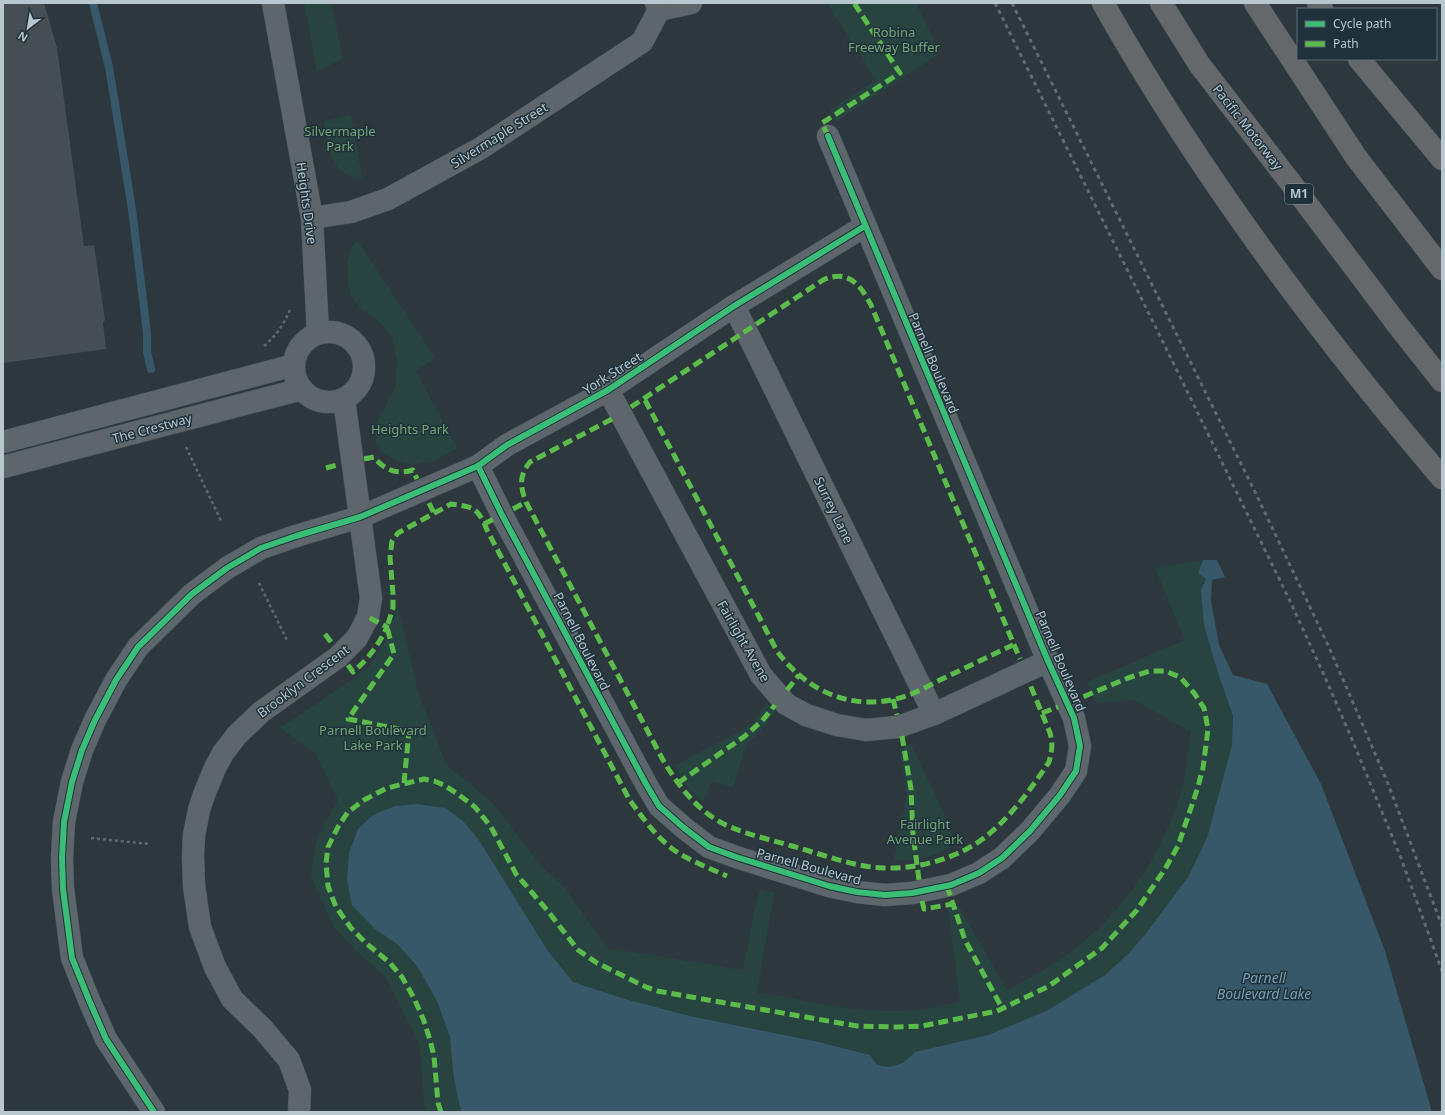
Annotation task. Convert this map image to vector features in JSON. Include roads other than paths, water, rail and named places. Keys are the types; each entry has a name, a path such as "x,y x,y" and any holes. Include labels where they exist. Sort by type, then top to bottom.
{"highway":[{"path":"1103,3 1134,58 1187,141 1266,255 1338,351 1402,432 1442,478"},
{"name":"Pacific Motorway","path":"1161,3 1199,64 1442,381"},
{"path":"1255,3 1356,157 1442,269"},
{"path":"1360,60 1442,159"}],"street":[{"name":"Heights Drive","path":"273,3 312,218 318,333"},
{"name":"Silvermaple Street","path":"312,218 351,212 388,199 481,148 642,42 657,7 692,3"},
{"name":"Parnell Boulevard","path":"478,466 502,515 544,591 612,722 659,806 709,847 829,886 857,892 885,895 912,893 951,886 979,873 1002,858 1030,831 1060,795 1076,770 1080,746 1074,718 1048,661 828,136"},
{"name":"York Street","path":"154,1112 106,1039 89,1000 72,958 63,889 64,822 72,782 82,750 95,720 116,680 138,647 192,594 227,568 261,548 360,517 478,466 507,445 608,390 734,306 865,226"},
{"name":"Surrey Lane","path":"734,306 934,714"},
{"path":"330,331 351,339 359,348 364,359 364,371 361,382 354,392 344,399 333,402 321,401 310,396 302,388 296,378 294,365 297,351 306,340 318,333 330,331"},
{"name":"The Crestway","path":"3,442 294,365"},
{"name":"The Crestway","path":"3,467 302,388"},
{"name":"Fairlight Avene","path":"608,390 757,668 761,675 786,704 806,715 837,725 866,730 898,727 934,714 1048,661"},
{"name":"Brooklyn Crescent","path":"299,1112 300,1090 289,1060 264,1029 232,999 212,961 200,927 194,885 194,835 199,810 215,768 223,753 237,735 260,712 338,657 358,638 368,618 371,598 344,399"}],"water":[{"name":"Parnell Boulevard Lake","path":"1203,560 1217,560 1225,577 1212,580 1211,601 1219,645 1233,675 1267,684 1321,784 1385,951 1432,1112 461,1112 454,1079 450,1037 437,1001 417,966 397,944 375,929 352,905 347,880 349,853 358,829 373,815 395,806 417,804 446,808 464,822 479,840 548,951 573,982 625,999 690,1016 819,1042 870,1055 877,1065 889,1067 903,1063 915,1052 988,1035 1046,1011 1105,975 1128,954 1147,932 1188,877 1207,838 1232,745 1233,716 1218,673 1204,625 1201,590 1206,579 1198,573"}],"waterway":[{"path":"93,3 109,67 132,209 147,333 147,352 151,369"}],"railway":[{"path":"995,3 1290,601 1351,737 1401,858 1442,971"},
{"path":"1012,3 1258,498 1328,645 1387,781 1442,926"}],"park label":[{"name":"Robina Freeway Buffer","path":"894,40"},
{"name":"Silvermaple Park","path":"340,138"},
{"name":"Heights Park","path":"410,429"},
{"name":"Parnell Boulevard Lake Park","path":"373,738"},
{"name":"Fairlight Avenue Park","path":"925,832"}]}
